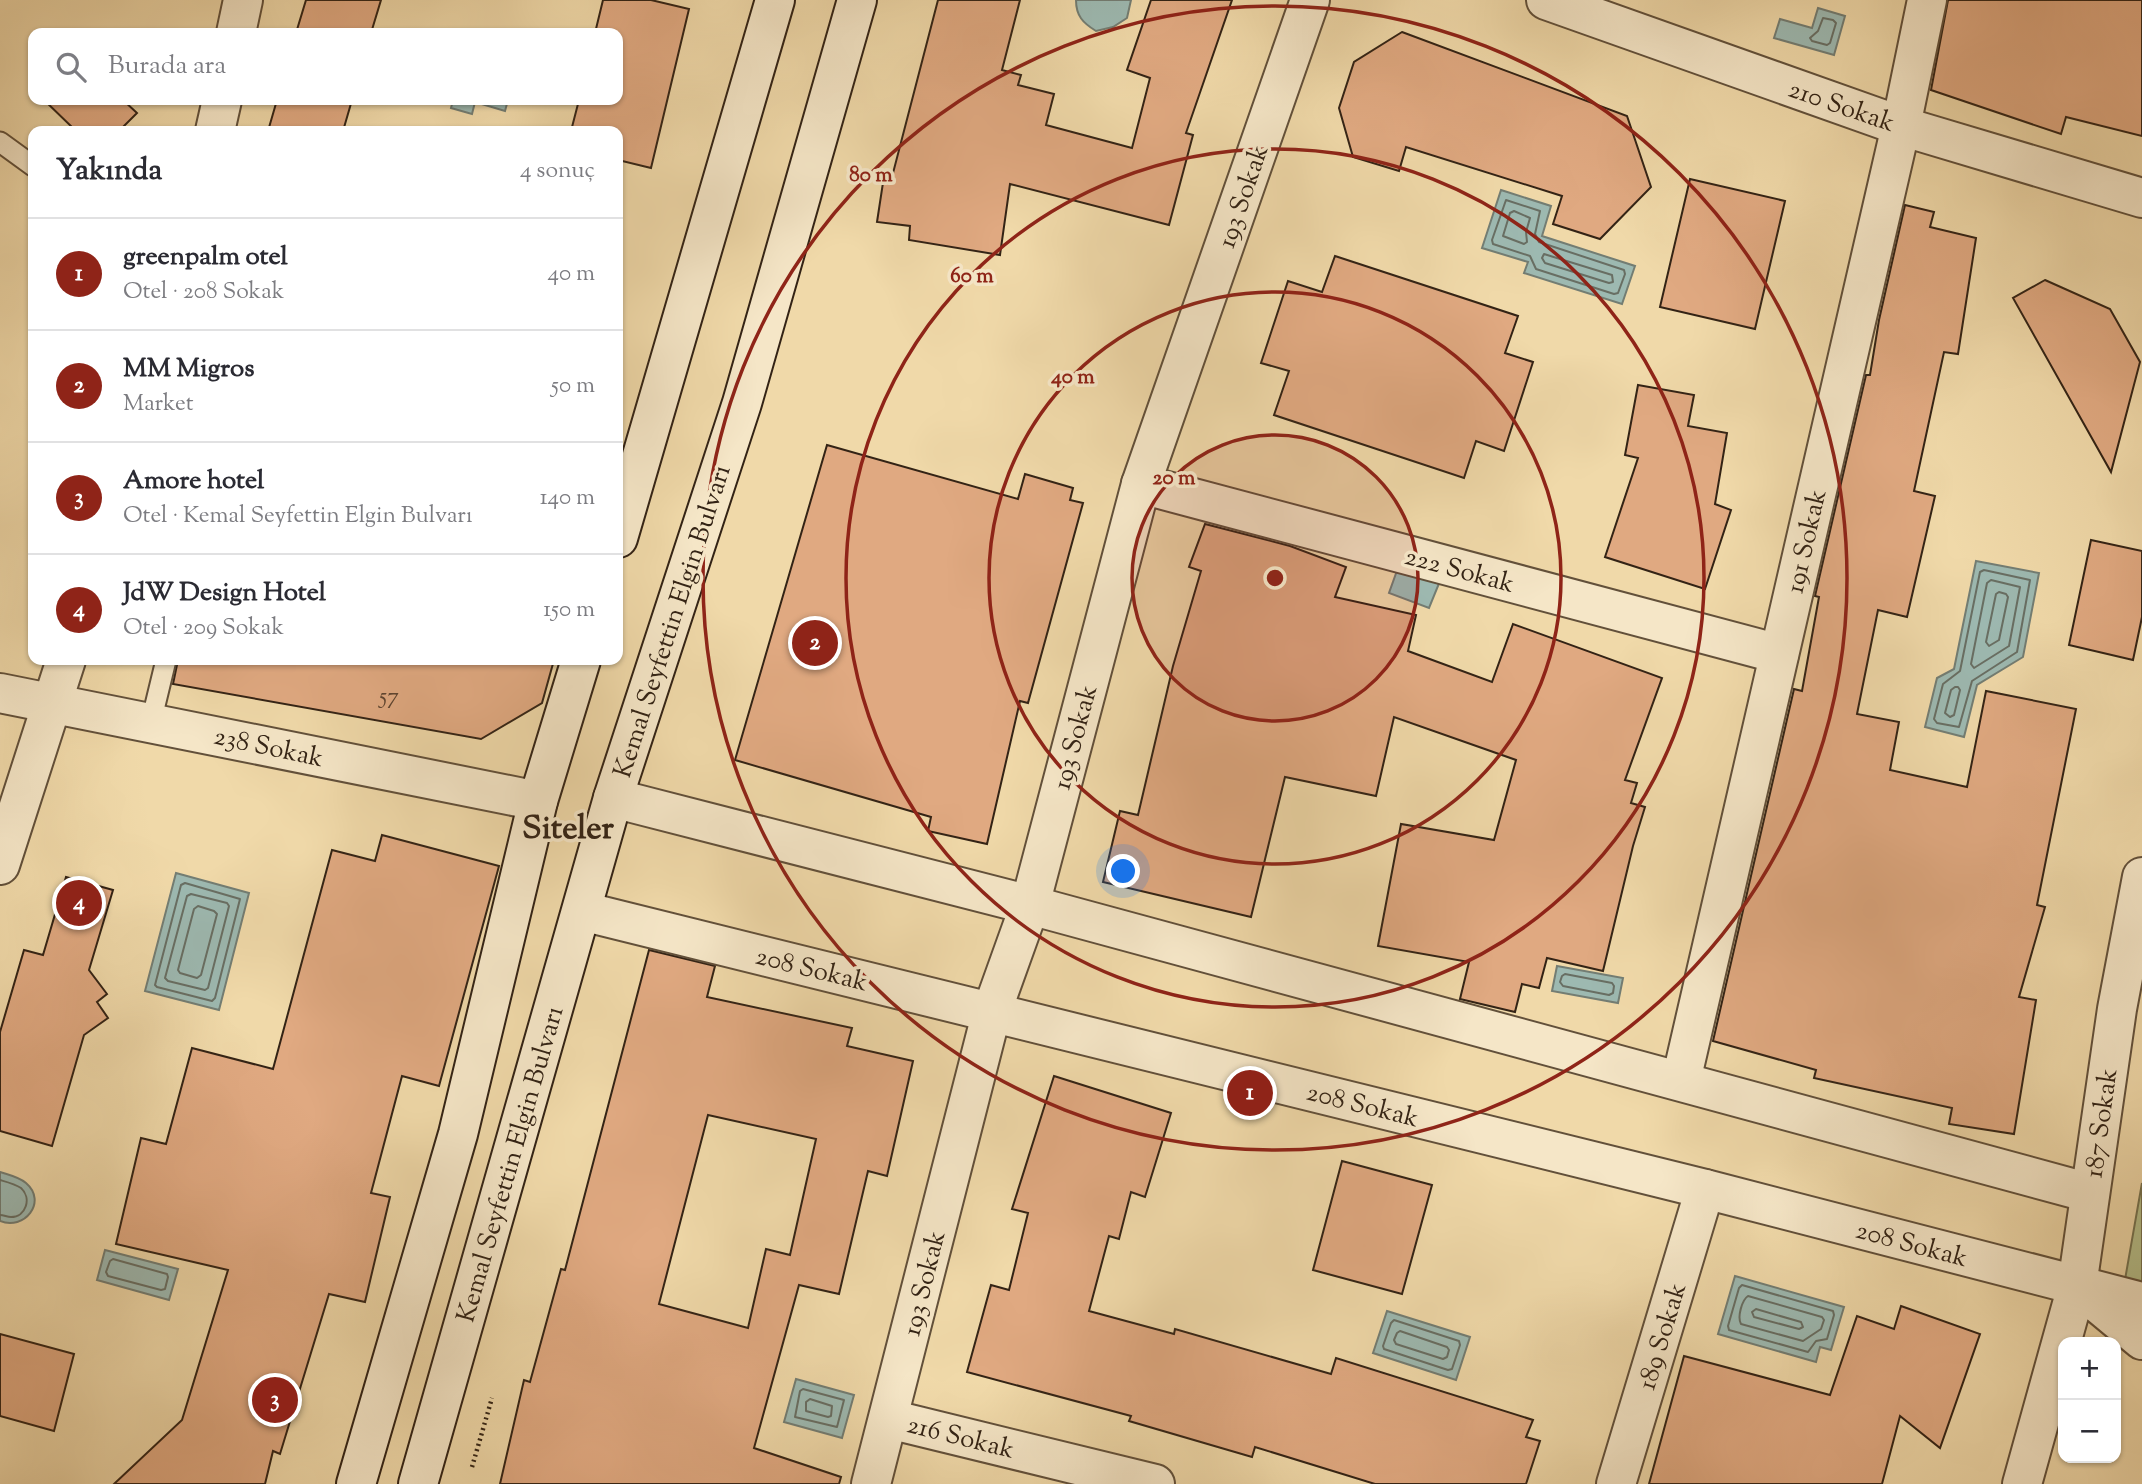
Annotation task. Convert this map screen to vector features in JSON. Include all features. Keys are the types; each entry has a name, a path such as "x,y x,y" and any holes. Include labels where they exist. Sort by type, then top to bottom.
{"street":[{"path":"237,28 243,0"},
{"path":"623,521 775,0"},
{"name":"Kemal Seyfettin Elgin Bulvarı","path":"418,1484 613,798 742,403 857,0"},
{"name":"193 Sokak","path":"871,1484 992,1012 1030,905 1142,484 1310,0"},
{"name":"210 Sokak","path":"1545,0 1901,126 2142,198"},
{"name":"191 Sokak","path":"1681,1081 1901,126 1927,0"},
{"path":"216,126 221,105"},
{"name":"222 Sokak","path":"1142,484 1779,654"},
{"path":"0,865 65,665"},
{"path":"356,1484 458,1134 538,801 579,665"},
{"name":"238 Sokak","path":"0,693 538,801"},
{"path":"613,798 1030,905 2090,1194"},
{"name":"187 Sokak","path":"2022,1484 2077,1286 2090,1194 2129,1012 2142,877"},
{"name":"208 Sokak","path":"582,911 1705,1189 2142,1302"},
{"name":"189 Sokak","path":"1616,1484 1705,1189"},
{"path":"2077,1286 2142,1340"},
{"name":"216 Sokak","path":"889,1419 1155,1484"}],"lane":[{"path":"0,142 28,162"},
{"path":"151,722 165,665"}],"green space":[{"path":"2142,1183 2142,1294 2123,1291"}],"water":[{"path":"1076,0 1131,0 1127,18 1113,27 1096,31 1081,18"},
{"path":"1818,8 1845,16 1834,55 1774,38 1780,19 1812,28"},
{"path":"452,105 474,105 472,114 451,108"},
{"path":"485,105 507,105 505,111"},
{"path":"1501,190 1551,206 1542,236 1635,266 1622,304 1524,273 1528,262 1482,248"},
{"path":"1976,561 2039,573 2023,657 1977,685 1964,737 1925,727 1937,678 1954,669"},
{"path":"1399,565 1440,581 1429,608 1389,593"},
{"path":"176,873 249,893 219,1010 145,991"},
{"path":"1557,966 1623,978 1618,1003 1552,991"},
{"path":"0,1172 26,1183 35,1198 30,1213 17,1222 0,1221"},
{"path":"105,1250 178,1269 169,1300 97,1280"},
{"path":"1735,1276 1844,1307 1831,1350 1820,1347 1816,1362 1718,1334"},
{"path":"1387,1311 1470,1337 1456,1380 1373,1353"},
{"path":"796,1379 854,1395 842,1438 784,1422"}],"building":[{"path":"306,0 381,0 373,28 298,28"},
{"path":"603,0 651,0 689,9 651,168 623,161 623,126 572,126 578,105 623,105 623,28 596,28"},
{"path":"938,0 1020,0 1002,70 1021,75 1018,85 1054,94 1046,125 1132,148 1150,78 1127,70 1151,0 1232,0 1186,133 1193,135 1169,225 1010,184 1000,255 909,240 910,226 877,222 884,176 892,177"},
{"path":"1948,0 2142,0 2142,136 2066,117 2061,134 1931,90"},
{"path":"1402,32 1627,116 1651,187 1600,239 1553,224 1562,196 1406,147 1399,171 1353,157 1339,108 1354,62"},
{"path":"49,105 128,105 137,113 124,126 71,126"},
{"path":"276,105 351,105 344,126 269,126"},
{"path":"1690,179 1785,201 1755,329 1660,307"},
{"path":"1905,205 1934,212 1930,227 1976,238 1958,354 1944,352 1914,491 1935,496 1907,617 1878,610 1857,714 1899,722 1890,770 1967,787 1986,691 2076,709 2037,905 2045,907 2019,997 2036,1000 2014,1134 1949,1124 1952,1108 1814,1078 1816,1070 1713,1041 1794,689 1802,691 1819,597 1815,596 1866,375 1870,375 1879,320"},
{"path":"1335,256 1518,316 1505,353 1533,362 1504,451 1476,441 1464,478 1274,415 1289,371 1261,363 1288,281 1322,292"},
{"path":"2045,280 2110,309 2140,362 2111,472 2013,298"},
{"path":"1638,385 1694,395 1688,426 1727,433 1715,504 1731,510 1705,589 1605,557 1638,458 1625,455"},
{"path":"827,445 1018,499 1025,474 1073,488 1070,500 1083,503 1028,703 1020,701 987,844 928,831 931,817 735,760"},
{"path":"1205,524 1290,546 1346,567 1335,597 1416,615 1408,651 1492,682 1513,624 1662,678 1625,780 1637,783 1631,803 1645,807 1603,971 1547,958 1539,988 1522,984 1515,1012 1460,999 1469,962 1378,946 1401,824 1494,840 1516,760 1394,717 1376,796 1285,777 1251,917 1103,882 1120,811 1138,815 1173,666 1201,571 1189,567"},
{"path":"2091,540 2142,551 2142,617 2133,660 2069,645"},
{"path":"177,665 553,665 542,703 481,739 173,684"},
{"path":"382,835 499,866 439,1086 402,1076 371,1193 390,1197 365,1302 329,1294 280,1454 273,1451 265,1484 114,1484 182,1420 228,1270 116,1244 141,1138 166,1144 192,1048 273,1069 332,850 375,861"},
{"path":"66,877 113,890 89,970 107,994 97,1002 108,1018 84,1035 52,1146 0,1131 0,1032 24,950 43,955"},
{"path":"649,950 715,966 707,997 852,1028 847,1046 913,1061 887,1176 868,1171 839,1294 799,1285 754,1448 841,1477 839,1484 500,1484 524,1380 530,1382 561,1269 565,1270","holes":["708,1115 816,1139 790,1255 766,1249 748,1328 659,1304"]},
{"path":"1054,1076 1171,1113 1145,1197 1131,1192 1119,1239 1109,1236 1089,1311 1174,1334 1175,1329 1331,1374 1336,1358 1533,1420 1526,1437 1540,1441 1526,1484 1375,1484 1255,1447 1252,1457 1129,1421 1131,1416 967,1372 991,1285 1009,1290 1028,1213 1012,1209"},
{"path":"1342,1161 1432,1185 1402,1294 1313,1270"},
{"path":"1901,1306 1980,1334 1940,1448 1900,1416 1882,1484 1649,1484 1684,1356 1830,1395 1857,1316 1894,1329"},
{"path":"0,1334 74,1354 54,1431 0,1416"}],"place":[{"name":"MM Migros","path":"815,643"},
{"name":"JdW Design Hotel","path":"79,903"},
{"name":"greenpalm otel","path":"1250,1093"},
{"name":"Amore hotel","path":"275,1400"}],"district":[{"name":"Siteler","path":"568,826"}]}
